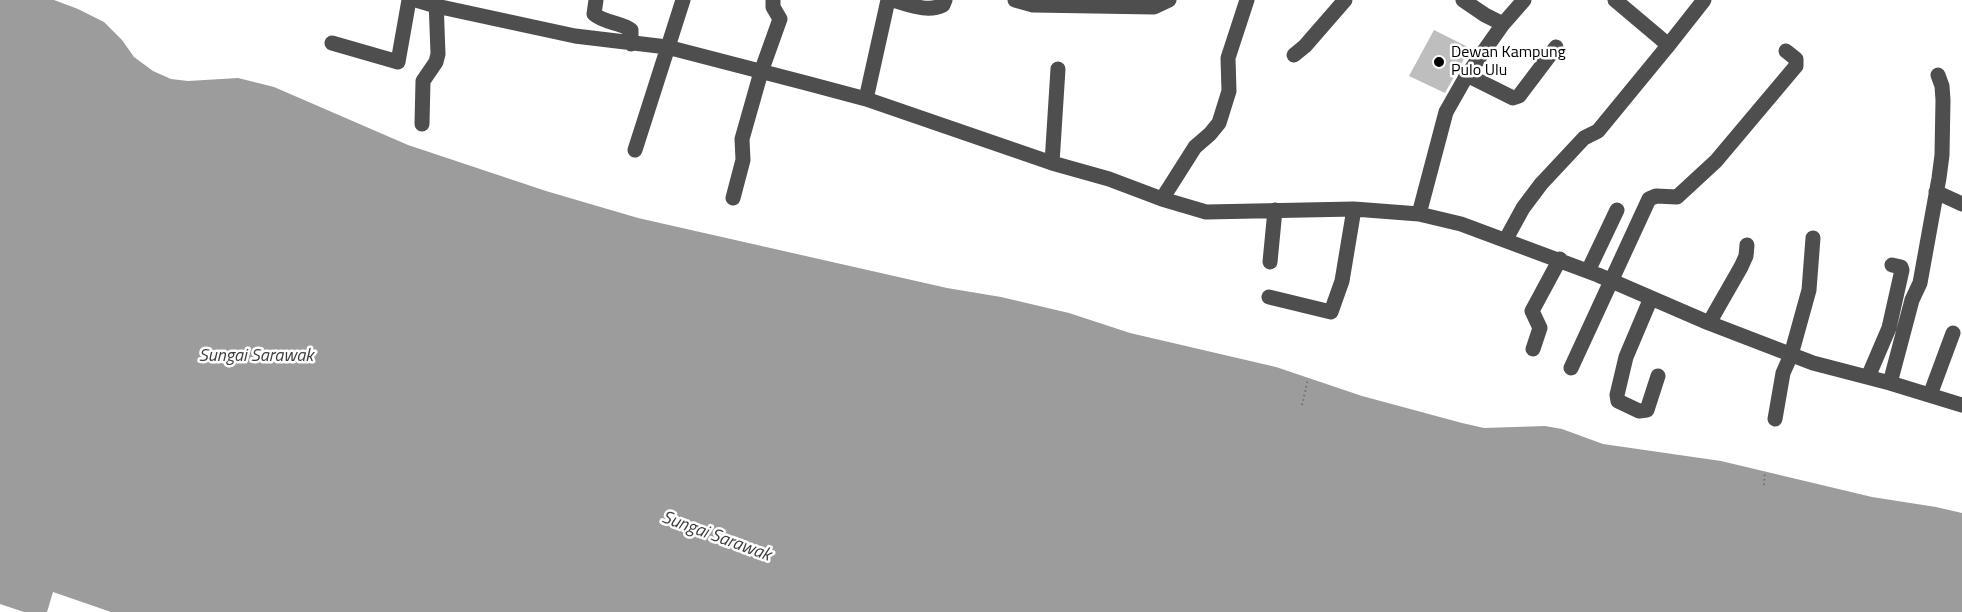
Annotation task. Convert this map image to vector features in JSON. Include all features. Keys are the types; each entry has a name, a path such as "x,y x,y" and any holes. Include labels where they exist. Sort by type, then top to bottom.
{"street":[{"path":"332,43 398,62 410,0"},
{"path":"416,0 575,36 667,47 866,99 1052,163 1109,179 1162,199 1206,212 1354,209 1419,214 1461,224 1560,259 1709,323 1791,355 1962,405"},
{"path":"596,0 594,14 598,18 625,25 632,30 632,44"},
{"path":"635,150 683,0"},
{"path":"733,198 743,160 742,139 761,72 780,19 773,7 773,0"},
{"path":"866,99 890,0 926,8 936,8 943,5 945,0"},
{"path":"1015,0 1033,4 1154,7 1169,0"},
{"path":"1162,199 1195,147 1219,123 1229,91 1228,58 1247,0"},
{"path":"1294,55 1305,46 1344,0"},
{"path":"1463,0 1503,24"},
{"path":"1419,214 1443,118 1467,75 1503,24 1524,0"},
{"path":"1615,0 1666,43 1667,47"},
{"path":"1506,239 1523,208 1541,184 1584,138 1598,131 1704,0"},
{"path":"422,124 423,81 436,62 438,54 436,3"},
{"path":"1467,75 1513,98 1518,96 1556,47"},
{"path":"1571,368 1649,199 1656,196 1677,197 1716,161 1796,66 1796,59 1786,51"},
{"path":"1052,163 1058,69"},
{"path":"1890,383 1912,300 1920,283 1942,154 1943,100 1938,75"},
{"path":"1936,192 1962,204"},
{"path":"1269,297 1331,312 1342,281 1354,209"},
{"path":"1270,262 1275,210"},
{"path":"1588,271 1617,210"},
{"path":"1775,419 1783,373 1791,355 1809,290 1813,238"},
{"path":"1709,323 1741,267 1746,256 1747,245"},
{"path":"1533,349 1540,328 1532,311 1560,259"},
{"path":"1868,377 1889,328 1902,270 1901,267 1892,265"},
{"path":"1651,298 1626,357 1617,395 1618,401 1639,411 1647,410 1658,376"},
{"path":"1930,395 1953,333"}],"path":[{"path":"1302,405 1308,379"},
{"path":"1764,485 1765,472"}],"water":[{"name":"Sungai Sarawak","path":"0,0 54,0 78,9 104,22 122,40 134,57 153,71 171,79 188,81 238,78 274,87 408,145 546,191 638,218 947,288 1001,297 1069,313 1130,333 1276,367 1362,396 1484,428 1545,426 1562,429 1603,444 1721,461 1872,497 1962,513 1962,612 24,612 0,604"}],"pier":[{"path":"53,592 111,612 47,612"}],"building":[{"name":"Dewan Kampung Pulo Ulu","path":"1434,30 1470,48 1445,93 1409,76"}],"place":[{"name":"Dewan Kampung Pulo Ulu","path":"1439,62"}]}
